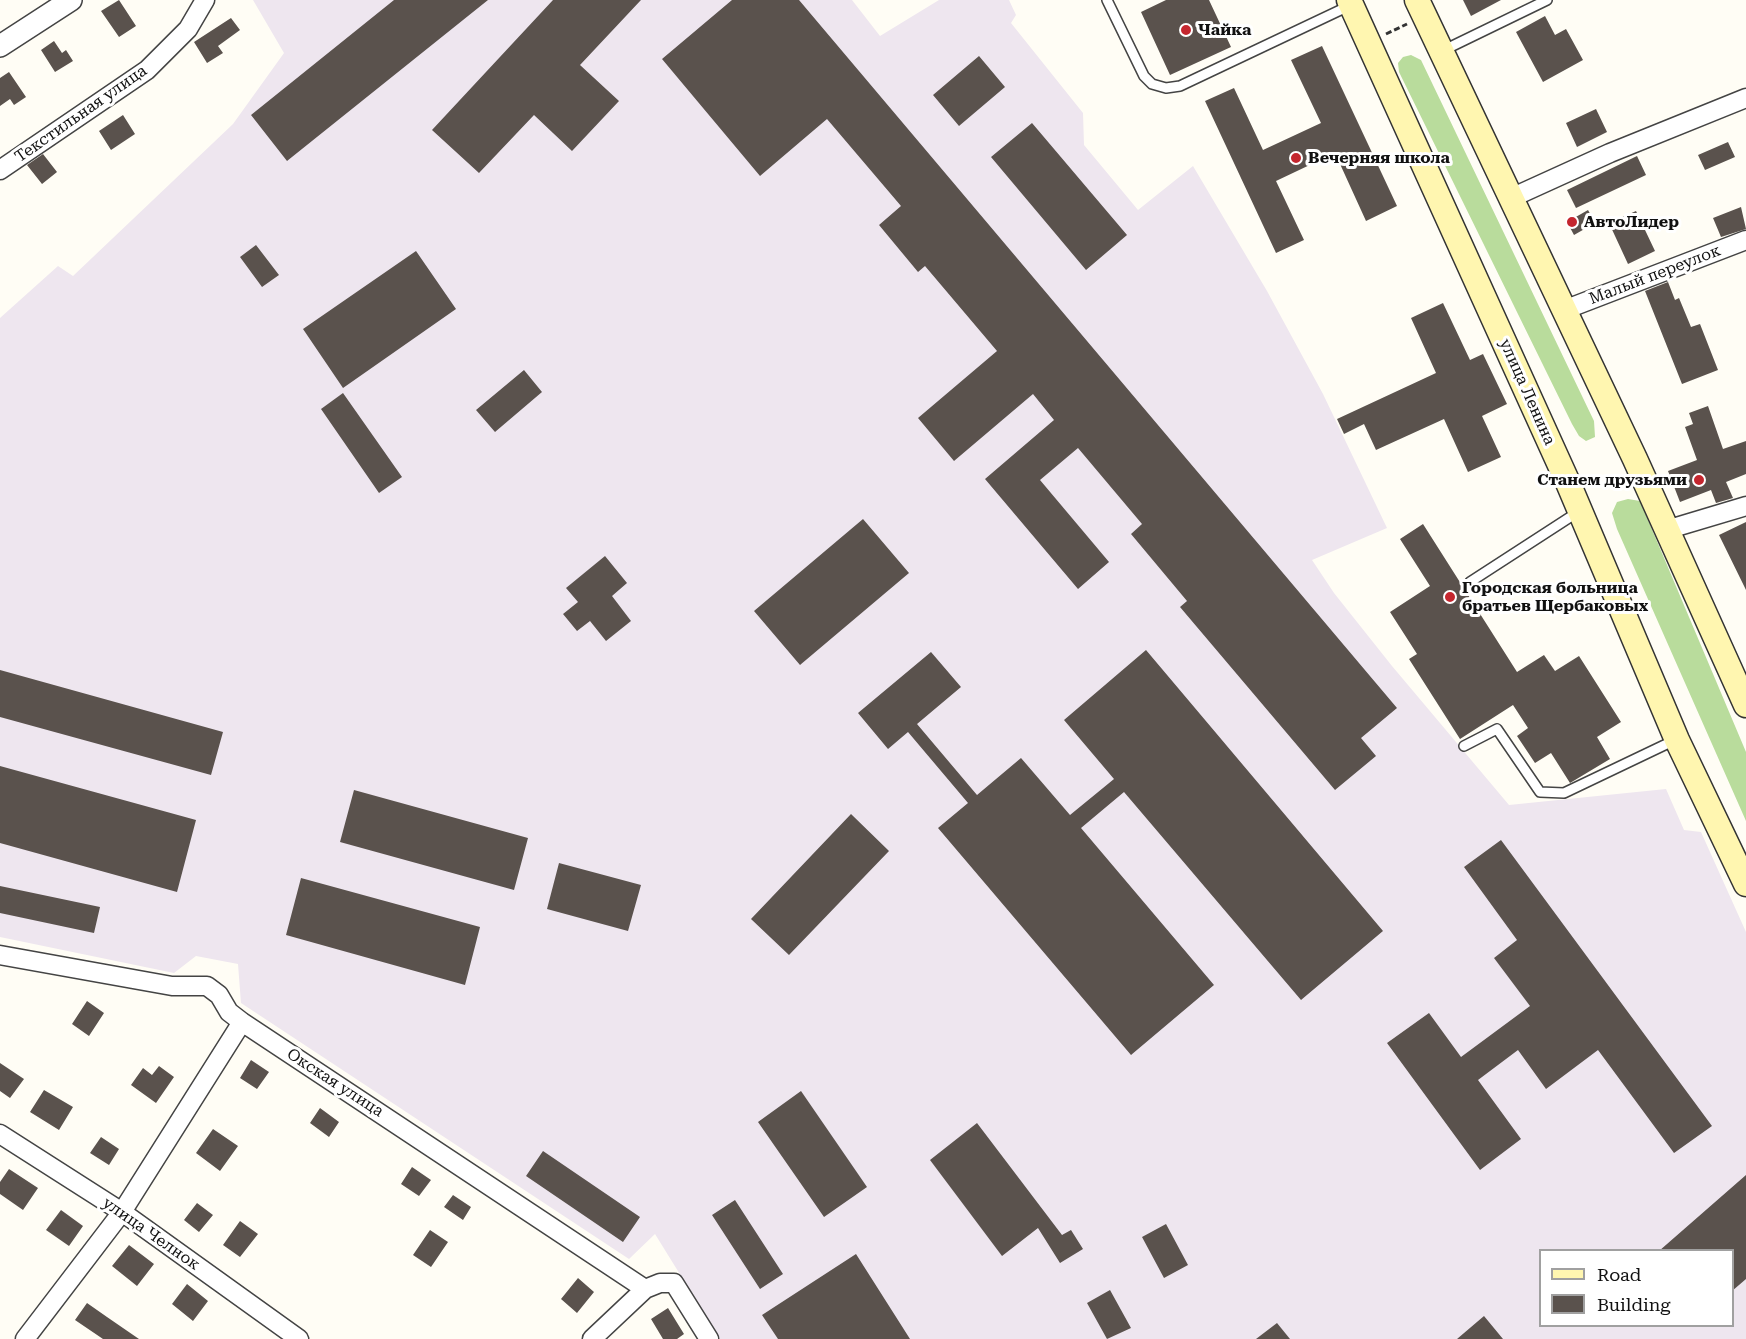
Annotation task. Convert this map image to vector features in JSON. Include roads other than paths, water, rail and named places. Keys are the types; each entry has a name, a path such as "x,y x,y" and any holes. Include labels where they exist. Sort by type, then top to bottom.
{"main road":[{"name":"улица Ленина","path":"1350,3 1580,511 1677,740 1746,884"},
{"path":"1421,8 1666,530 1740,676 1746,705"},
{"path":"1719,827 1746,845"}],"street":[{"path":"0,46 71,0"},
{"name":"Текстильная улица","path":"0,170 147,70 188,29 205,0"},
{"path":"1511,198 1610,153 1746,98"},
{"name":"Малый переулок","path":"1564,310 1746,240"},
{"path":"1666,530 1746,506"},
{"name":"Окская улица","path":"0,955 172,986 207,987 219,995 229,1012 242,1022 645,1288"},
{"path":"26,1339 122,1212 242,1022"},
{"name":"улица Челнок","path":"0,1134 122,1212 298,1339"},
{"path":"592,1339 645,1288 660,1282 674,1283 709,1339"}],"lane":[{"path":"1107,0 1144,76 1152,84 1166,88 1180,86 1350,3"},
{"path":"1442,51 1546,0"},
{"path":"1470,582 1580,511"},
{"path":"1464,746 1497,729 1540,792 1564,793 1677,740"}],"place":[{"name":"Чайка","path":"1186,30"},
{"name":"Вечерняя школа","path":"1296,158"},
{"name":"АвтоЛидер","path":"1572,222"},
{"name":"Станем друзьями","path":"1699,480"},
{"name":"Городская больница братьев Щербаковых","path":"1450,597"}]}
